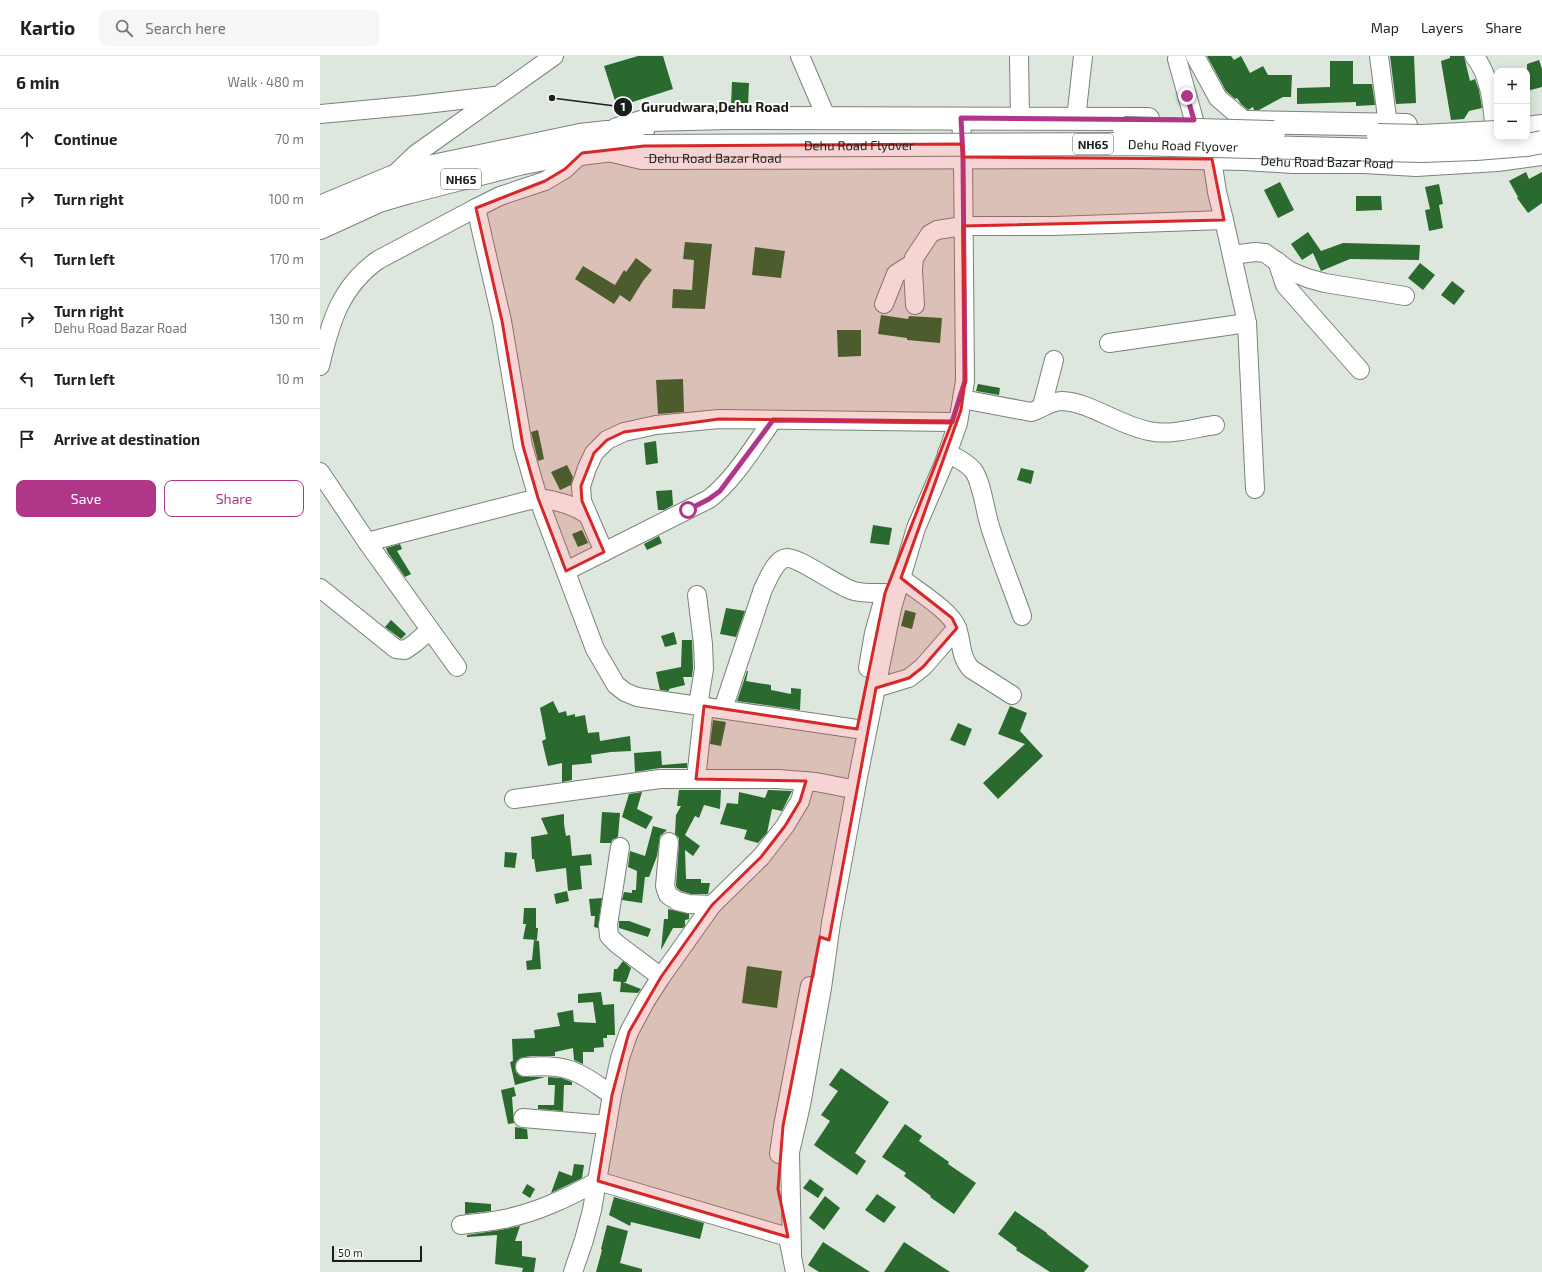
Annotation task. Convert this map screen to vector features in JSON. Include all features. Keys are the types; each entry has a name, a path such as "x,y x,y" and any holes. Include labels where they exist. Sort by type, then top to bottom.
{"main road":[{"path":"1530,118 1542,116"},
{"path":"607,141 648,120 729,118 1020,118 1194,120 1388,125 1494,125"},
{"name":"Dehu Road Flyover","path":"607,141 644,138 1132,128 1422,136 1494,125"},
{"path":"1530,128 1542,126"},
{"name":"NH65","path":"320,207 392,176 428,167 580,135 607,141"},
{"name":"Dehu Road Flyover","path":"644,138 1131,144 1422,151 1476,149 1527,145 1542,142"},
{"name":"NH65","path":"320,228 379,201 519,164 582,153 607,141"},
{"name":"Dehu Road Bazar Road","path":"607,141 642,158 1132,157 1293,162 1364,162 1416,165 1497,160 1542,154"}],"street":[{"path":"392,176 416,154 554,56"},
{"path":"800,56 827,119"},
{"path":"1019,56 1020,118"},
{"path":"1076,119 1083,56"},
{"path":"1379,56 1388,125"},
{"path":"1186,57 1194,120"},
{"path":"1186,57 1218,98 1246,122"},
{"path":"1477,57 1489,89 1494,115"},
{"path":"320,114 497,96"},
{"path":"824,939 892,608 916,528 948,453 958,423 964,390 963,157 961,118"},
{"path":"320,366 325,344 337,310 349,288 363,271 378,260 500,196 544,181 565,169 582,153"},
{"path":"1212,159 1216,192 1224,220 1247,323 1255,489"},
{"path":"476,208 502,321 523,446 538,498 595,649 616,685 625,692 637,697 857,729"},
{"path":"915,305 912,270 914,258 930,234 937,230 963,226 1054,226 1224,220"},
{"path":"1232,255 1255,252 1265,253 1290,271 1325,284 1405,296"},
{"path":"1277,262 1285,285 1360,370"},
{"path":"884,304 896,274 913,263"},
{"path":"1109,343 1247,323"},
{"path":"1042,406 1054,360"},
{"path":"964,390 1031,412 1038,410 1042,406 1052,402 1062,401 1080,405 1135,427 1162,433 1215,425"},
{"path":"795,1272 790,1245 790,1152 801,1105 822,988 824,939 847,788 874,633 885,593 903,541 964,390"},
{"path":"604,552 582,501 581,486 586,468 594,453 607,440 624,432 656,425 719,419 952,422"},
{"path":"566,571 709,499 720,491 773,420"},
{"path":"948,453 966,463 974,471 979,483 982,500 995,542 1022,616"},
{"path":"320,472 367,542 457,667"},
{"path":"367,542 538,498 556,500 575,506 587,514"},
{"path":"723,709 763,589 779,562 787,558 795,560 852,591 885,593"},
{"path":"902,578 952,618 957,628 962,654 966,663 971,669 1012,695"},
{"path":"320,588 396,649 405,650 416,643 430,630"},
{"path":"696,779 704,668 703,644 697,595"},
{"path":"876,688 909,678 923,667 957,628"},
{"path":"514,799 660,779 778,779 806,781 847,788"},
{"path":"573,1272 584,1240 598,1181 612,1095 620,1058 629,1032 645,1002 661,977 712,905 761,858 785,826 800,801 806,781"},
{"path":"669,842 665,886 668,895 677,901 689,904 712,905"},
{"path":"620,847 608,926 609,936 617,944 661,977"},
{"path":"525,1067 546,1066 564,1068 575,1072 612,1095"},
{"path":"523,1118 607,1125"},
{"path":"460,1225 503,1220 525,1214 566,1199 598,1181 790,1245"}],"highlighted area":[{"path":"962,144 963,157 1212,159 1224,220 963,226 965,381 961,410 901,578 952,618 957,628 923,667 909,678 876,688 829,940 820,937 783,1126 778,1189 788,1237 598,1181 612,1095 629,1032 661,977 712,905 761,857 785,826 800,801 806,781 696,779 704,706 857,729 885,593 952,422 719,419 624,432 607,440 594,453 581,486 582,501 604,552 566,571 538,498 523,446 502,321 476,208 545,181 565,169 582,153 644,146"}],"building":[{"path":"638,56 663,56 673,89 617,107 604,66"},
{"path":"1207,56 1231,56 1234,60 1241,56 1250,73 1263,66 1268,75 1292,75 1291,97 1283,97 1259,110 1254,110 1253,107 1248,110 1237,98 1235,99 1226,91"},
{"path":"1390,56 1414,56 1416,103 1396,104"},
{"path":"1450,56 1464,56 1470,81 1475,79 1479,90 1482,108 1469,111 1464,119 1451,120 1441,61 1450,58"},
{"path":"1539,60 1542,69 1542,87 1530,90 1530,68 1527,68 1527,64"},
{"path":"1330,61 1353,61 1353,84 1372,84 1375,105 1356,106 1356,102 1297,104 1297,88 1330,87"},
{"path":"732,82 749,83 748,106 731,106"},
{"path":"1526,172 1529,179 1542,172 1542,203 1528,213 1517,198 1518,197 1509,181"},
{"path":"1280,182 1294,210 1278,218 1264,190"},
{"path":"1439,184 1443,204 1439,205 1443,228 1429,231 1425,210 1430,209 1425,187"},
{"path":"1356,196 1381,196 1382,210 1356,211"},
{"path":"1308,232 1321,251 1343,243 1420,245 1419,260 1350,259 1321,271 1313,253 1302,260 1291,244"},
{"path":"685,242 712,244 705,309 672,308 673,289 692,290 694,260 683,259"},
{"path":"755,247 785,251 781,278 752,275"},
{"path":"636,258 652,270 630,302 620,295 614,304 575,279 583,266 615,285 624,270 626,272"},
{"path":"1420,263 1435,275 1423,290 1408,278"},
{"path":"1452,281 1465,291 1454,305 1441,295"},
{"path":"881,315 908,319 909,316 942,318 940,343 907,340 907,338 878,334"},
{"path":"837,330 861,330 861,356 838,357"},
{"path":"683,379 684,412 658,414 656,380"},
{"path":"978,384 1000,388 999,395 976,391"},
{"path":"538,430 544,459 538,461 531,432"},
{"path":"656,441 658,463 646,465 644,443"},
{"path":"567,465 573,477 571,485 560,490 551,472"},
{"path":"1021,468 1034,471 1031,484 1017,480"},
{"path":"672,490 673,505 664,510 658,510 656,491"},
{"path":"873,525 892,528 889,545 870,543"},
{"path":"582,530 588,543 578,547 572,534"},
{"path":"659,536 662,543 647,550 644,544"},
{"path":"400,544 402,549 397,551 411,574 405,577 386,548"},
{"path":"726,608 745,611 736,637 720,634"},
{"path":"905,610 916,613 912,629 901,626"},
{"path":"391,620 406,634 401,639 385,627"},
{"path":"674,632 677,644 665,647 661,636"},
{"path":"682,640 692,640 692,677 683,677 685,685 669,689 669,691 660,690 656,672 681,667"},
{"path":"747,671 746,681 771,685 771,690 791,694 791,688 801,689 800,710 737,701"},
{"path":"553,701 559,713 566,711 567,716 575,714 575,717 585,715 588,733 599,732 600,741 630,736 631,751 591,755 592,763 572,765 572,780 562,782 562,763 548,766 542,741 546,739 540,708"},
{"path":"1010,706 1027,713 1020,731 1043,756 998,799 983,783 1025,744 998,734"},
{"path":"713,720 726,722 721,746 710,744"},
{"path":"958,723 972,729 965,746 950,740"},
{"path":"661,751 662,765 687,763 687,768 660,768 635,772 634,753"},
{"path":"679,790 721,790 720,809 704,805 699,818 695,816 685,835 700,846 693,856 685,850 686,879 701,879 701,883 710,883 708,894 691,894 681,891 676,885 679,838 675,834 676,815 681,806 677,806"},
{"path":"768,790 792,791 782,811 772,809 767,833 758,843 744,839 747,830 720,824 727,803 738,804 739,792 765,798"},
{"path":"642,792 637,809 653,817 646,829 622,817 629,794"},
{"path":"602,812 620,813 618,837 612,840 611,843 600,843"},
{"path":"564,814 566,836 570,835 572,856 591,854 592,865 580,866 582,889 568,891 566,868 536,872 534,859 532,859 531,837 548,834 541,818"},
{"path":"653,826 667,830 660,836 657,856 649,877 645,877 642,903 622,900 624,892 632,893 632,890 636,890 637,871 628,867 630,851 645,856"},
{"path":"505,852 517,853 515,868 504,867"},
{"path":"567,891 569,901 556,904 554,894"},
{"path":"602,898 598,928 594,927 595,916 591,916 589,899"},
{"path":"524,908 536,908 536,928 538,928 537,940 523,939 526,924 523,924"},
{"path":"668,909 689,914 689,919 685,920 685,926 683,928 673,928 661,950 664,919 668,919"},
{"path":"619,921 629,921 651,929 648,937 619,928"},
{"path":"534,940 539,941 541,969 527,970 526,961 532,960"},
{"path":"623,961 631,968 626,982 623,982 641,989 638,993 620,992 621,982 613,981 614,969 617,969"},
{"path":"747,966 782,971 777,1008 742,1003"},
{"path":"601,992 603,1005 614,1004 615,1035 607,1035 607,1038 603,1038 604,1047 594,1048 594,1052 583,1052 583,1064 574,1060 573,1048 555,1052 555,1056 531,1056 520,1058 516,1062 515,1067 516,1072 520,1076 545,1077 515,1085 510,1062 513,1061 512,1039 535,1038 534,1030 560,1026 557,1013 573,1010 574,1022 596,1023 593,1002 578,1003 578,994"},
{"path":"841,1068 889,1102 855,1153 866,1161 857,1175 814,1145 830,1121 821,1115 838,1091 829,1085"},
{"path":"548,1077 561,1078 572,1082 572,1085 564,1085 563,1111 538,1109 538,1105 554,1105 555,1085 548,1085"},
{"path":"514,1087 516,1096 512,1097 514,1123 508,1124 501,1090"},
{"path":"905,1124 922,1136 919,1141 949,1162 948,1164 976,1183 954,1214 904,1176 906,1173 882,1157"},
{"path":"515,1127 527,1129 528,1139 515,1139"},
{"path":"574,1164 584,1165 582,1178 551,1193 559,1171 572,1176"},
{"path":"810,1179 824,1189 818,1198 803,1188"},
{"path":"527,1184 535,1189 530,1198 522,1193"},
{"path":"877,1194 896,1207 884,1223 865,1210"},
{"path":"825,1196 840,1208 824,1230 809,1218"},
{"path":"614,1197 704,1223 700,1239 631,1222 630,1226 609,1215"},
{"path":"465,1202 491,1204 491,1211 465,1214"},
{"path":"1015,1211 1047,1233 1089,1266 1084,1272 1050,1272 1016,1250 1017,1248 998,1234"},
{"path":"607,1225 628,1231 620,1263 642,1269 642,1272 596,1272"},
{"path":"520,1226 515,1241 522,1241 522,1256 536,1258 534,1272 522,1272 523,1268 495,1264 497,1235 467,1237 467,1235"},
{"path":"823,1242 870,1272 819,1272 808,1265"},
{"path":"904,1242 950,1272 884,1272"}],"place":[{"name":"Gurudwara,Dehu Road","path":"552,98"}],"route":[{"path":"688,510 709,499 720,491 773,420 952,422 965,381 963,157 961,118 1194,120 1187,96"}]}
